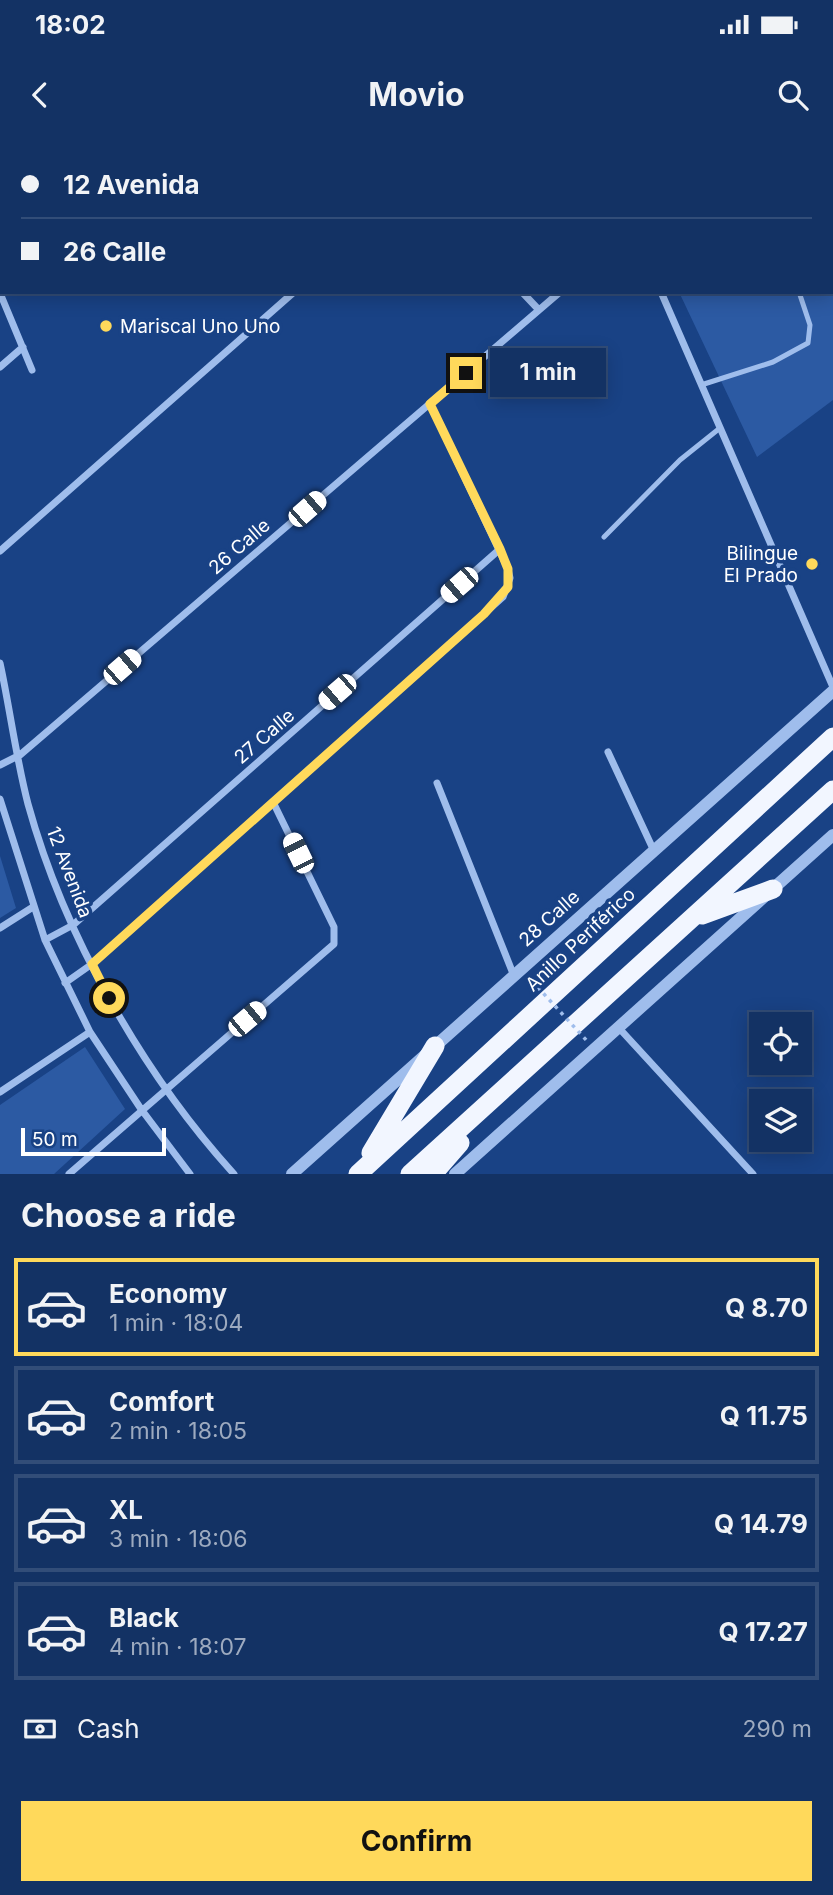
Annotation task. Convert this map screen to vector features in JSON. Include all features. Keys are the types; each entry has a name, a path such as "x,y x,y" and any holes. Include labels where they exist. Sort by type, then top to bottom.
{"highway":[{"name":"Anillo Periférico","path":"359,1173 833,737"},
{"path":"410,1174 833,790"},
{"path":"691,919 773,889"},
{"path":"359,1173 435,1046"},
{"path":"433,1174 518,1077"}],"street":[{"path":"0,294 32,370"},
{"path":"0,551 292,294"},
{"path":"524,294 539,310"},
{"name":"26 Calle","path":"0,765 20,755 558,294"},
{"path":"662,294 833,689"},
{"path":"0,367 23,347"},
{"path":"65,983 92,964 274,804 503,597 510,578 500,549 430,404"},
{"name":"27 Calle","path":"45,940 73,925 500,549"},
{"name":"12 Avenida","path":"0,663 28,803 73,925 117,1014 205,1140 234,1174"},
{"name":"28 Calle","path":"292,1174 833,689"},
{"path":"608,752 653,851"},
{"path":"437,783 514,976"},
{"path":"0,799 1,813 33,907 65,983 90,1032 141,1109 190,1174"},
{"path":"69,1174 334,944 334,927 274,804"},
{"path":"460,1172 833,835"},
{"path":"0,928 33,907"},
{"path":"618,1027 753,1174"},
{"path":"0,1092 90,1032"}],"lane":[{"path":"701,385 773,362 808,343 810,325 800,294"},
{"path":"604,537 680,460 720,428"}],"path":[{"path":"532,981 588,1042"}],"shaded area":[{"path":"680,294 833,294 833,400 757,457"},
{"path":"0,856 16,908 0,918"},
{"path":"85,1047 125,1109 54,1174 0,1174 0,1105"}],"place":[{"name":"Mariscal Uno Uno","path":"106,326"},
{"name":"Bilingue El Prado","path":"812,564"}],"route":[{"path":"109,998 92,964 503,597 510,578 508,569 430,404 466,373"}]}
